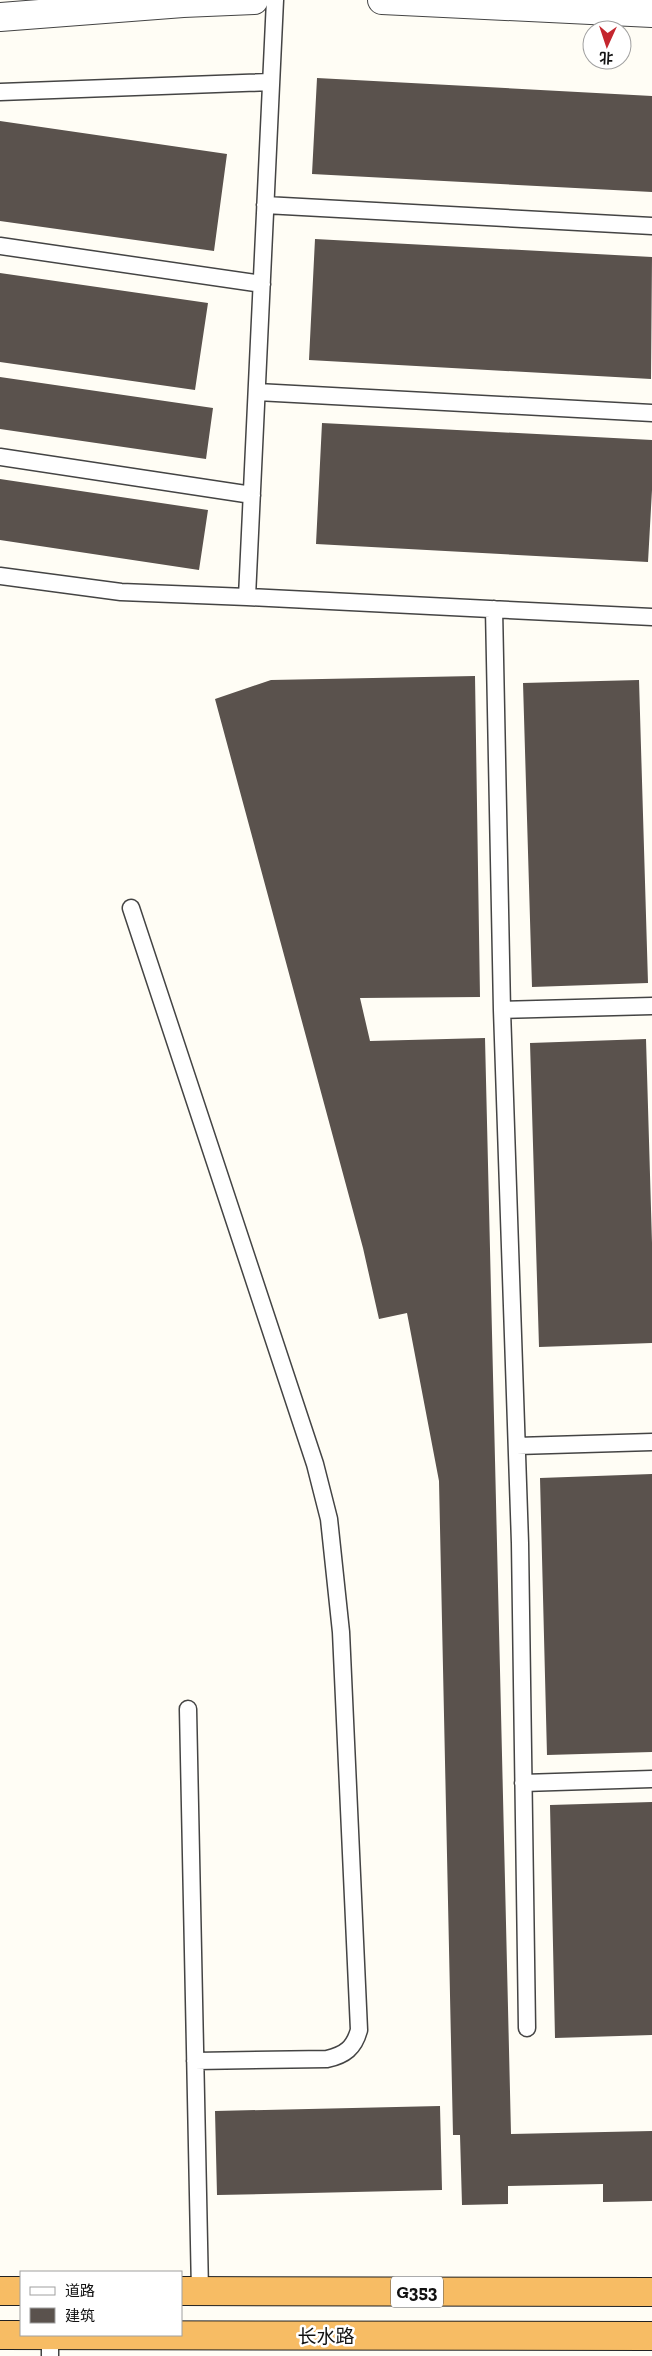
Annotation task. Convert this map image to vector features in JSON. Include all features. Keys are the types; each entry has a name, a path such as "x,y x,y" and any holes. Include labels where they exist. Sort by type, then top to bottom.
{"highway":[{"path":"0,2291 20,2291"},
{"name":"G353","path":"190,2291 652,2292"},
{"name":"长水路","path":"0,2335 20,2335"},
{"name":"长水路","path":"182,2335 652,2336"}],"street":[{"path":"0,17 183,3 254,0"},
{"path":"382,0 652,13"}],"lane":[{"path":"247,597 275,0"},
{"path":"0,92 271,82"},
{"path":"265,205 652,226"},
{"path":"0,246 262,284"},
{"path":"257,392 652,413"},
{"path":"0,457 252,495"},
{"path":"0,576 121,592 652,617"},
{"path":"494,609 502,1010 520,1543 527,2028"},
{"path":"131,908 315,1464 328,1519 341,1632 359,2030 356,2040 350,2049 340,2056 327,2060 196,2061"},
{"path":"502,1010 652,1006"},
{"path":"517,1446 652,1442"},
{"path":"188,1709 196,2061 190,2291"},
{"path":"523,1783 652,1778"},
{"path":"50,2336 50,2356"}],"building":[{"path":"317,78 652,96 652,192 312,174"},
{"path":"0,121 227,154 214,251 0,221"},
{"path":"315,239 652,257 651,379 309,360"},
{"path":"0,273 208,303 195,390 0,362"},
{"path":"0,377 213,408 206,459 0,429"},
{"path":"322,423 652,440 652,490 648,562 316,544"},
{"path":"0,479 208,510 199,570 0,540"},
{"path":"475,676 480,997 360,998 370,1041 485,1038 511,2134 652,2131 652,2201 603,2202 603,2184 508,2186 508,2204 462,2205 460,2135 453,2135 439,1481 407,1313 379,1319 363,1248 215,699 271,680"},
{"path":"639,680 648,983 532,987 523,683"},
{"path":"646,1039 652,1243 652,1343 539,1347 530,1043"},
{"path":"652,1474 652,1752 547,1755 540,1478"},
{"path":"652,1802 652,2035 555,2038 550,1805"},
{"path":"440,2106 442,2190 217,2195 215,2111"}]}
